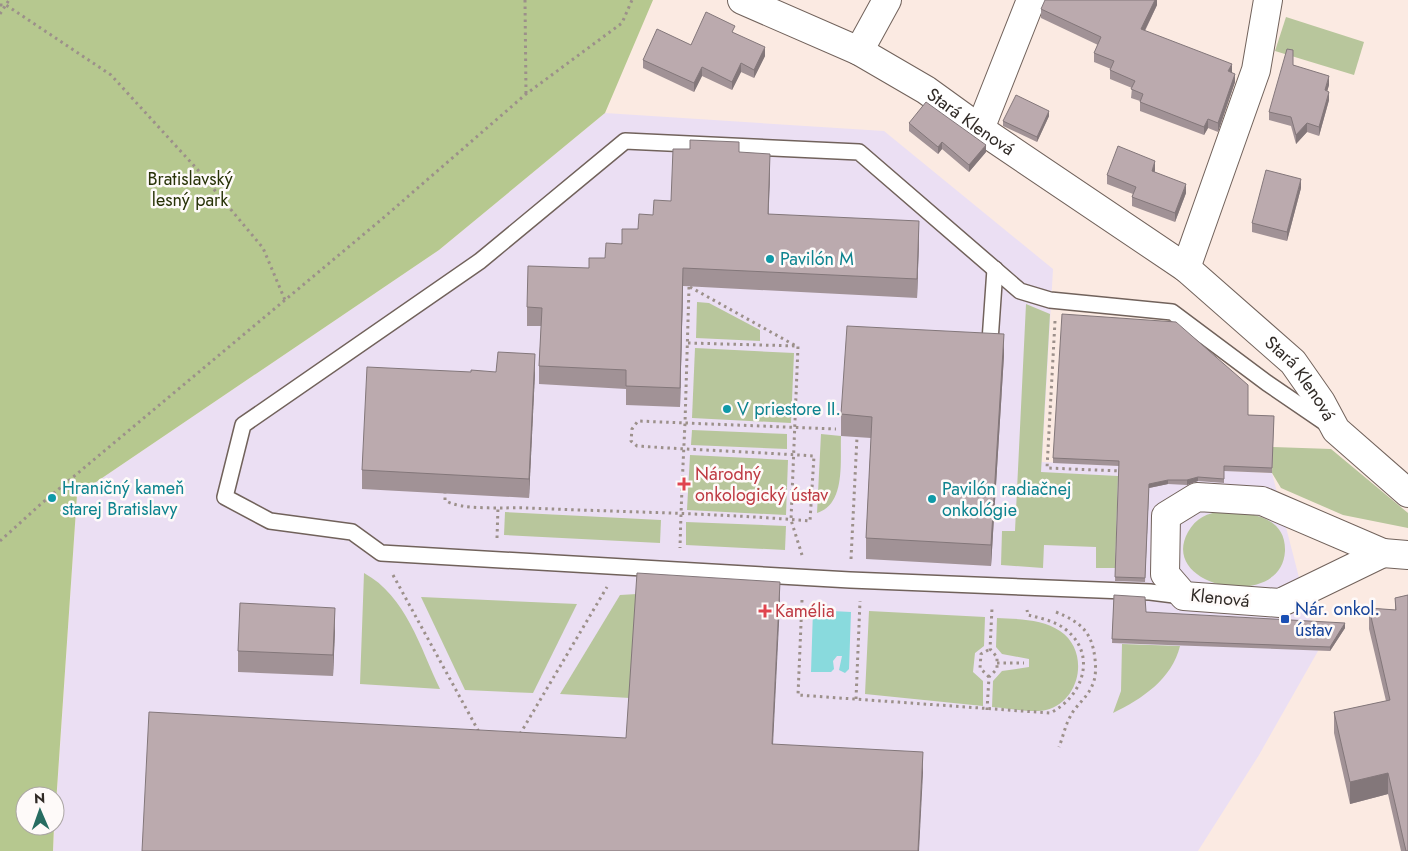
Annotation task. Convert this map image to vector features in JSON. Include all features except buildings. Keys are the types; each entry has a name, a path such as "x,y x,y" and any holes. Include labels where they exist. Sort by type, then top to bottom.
{"street":[{"name":"Stará Klenová","path":"742,0 859,52 926,90 980,130 1186,268 1293,362 1321,402 1336,430 1408,493"},
{"path":"859,52 887,0"},
{"path":"980,130 1031,0"},
{"path":"1186,268 1256,70 1268,0"},
{"name":"Klenová","path":"1198,497 1262,501 1396,554 1280,603 1184,596 1165,574 1166,516 1198,497"}],"lane":[{"path":"1184,596 1150,592 850,580 381,553 352,532 270,521 225,497 243,425 480,261 625,141 859,152 1020,291 1056,301 1172,312 1267,383 1336,430"},
{"path":"990,341 995,269"}],"path":[{"path":"0,14 9,0"},
{"path":"525,0 526,94"},
{"path":"0,541 50,496 285,300 526,94 622,23 632,0"},
{"path":"0,5 6,5 111,75 197,169 263,248 285,300"},
{"path":"679,570 690,287 798,346"},
{"path":"1056,301 1046,468 1125,471"},
{"path":"688,342 798,346"},
{"path":"798,346 791,520 802,555 810,557"},
{"path":"1052,369 1059,369"},
{"path":"445,482 445,500 451,505 810,521 814,456 636,446 631,441 632,429 638,421 795,429 836,429"},
{"path":"1049,424 1055,425"},
{"path":"851,561 857,437"},
{"path":"497,536 498,507"},
{"path":"381,553 483,740"},
{"path":"843,561 861,562"},
{"path":"516,740 619,567"},
{"path":"802,597 798,695 1050,713 1062,707 1076,692 1084,673 1084,658 1078,642 1064,628 1028,615 1027,610"},
{"path":"856,699 860,601"},
{"path":"990,649 992,608"},
{"path":"1055,612 1074,619 1088,633 1094,649 1096,668 1094,683 1087,696 1070,716 1059,746"},
{"path":"987,710 989,677 997,669 998,656 990,649"},
{"path":"989,677 980,668 981,654 990,649"},
{"path":"997,663 1024,663"}],"shaded area":[{"name":"Národný onkologický ústav","path":"605,113 884,131 1053,269 1042,462 1272,473 1318,651 1259,755 1198,851 53,851 54,836 65,836 65,786 57,786 77,495 439,250"}],"green space":[{"name":"Bratislavský lesný park","path":"0,0 653,0 605,113 439,250 77,495 57,786 15,786 15,836 54,836 53,851 0,851"},
{"path":"1286,17 1364,42 1354,75 1275,51"},
{"path":"697,302 709,303 760,330 760,341 696,338"},
{"path":"1026,304 1050,314 1041,472 1118,476 1115,568 1096,568 1096,547 1044,545 1043,568 1001,565 1002,531 1015,531"},
{"path":"695,348 794,353 791,423 692,418"},
{"path":"692,430 787,434 787,449 691,445"},
{"path":"821,434 841,436 841,469 840,481 833,501 817,513"},
{"path":"1273,447 1331,449 1408,513 1408,528 1343,515 1281,488 1272,473"},
{"path":"690,455 788,460 786,515 687,510"},
{"path":"1223,511 1244,513 1264,518 1273,523 1279,530 1284,539 1285,551 1279,570 1264,582 1245,587 1224,585 1204,579 1190,567 1183,551 1188,532 1202,517"},
{"path":"505,512 661,520 660,543 504,535"},
{"path":"686,522 786,526 785,550 686,545"},
{"path":"364,573 379,583 401,609 418,640 440,689 360,684"},
{"path":"637,594 630,698 560,694 620,595"},
{"path":"421,597 577,604 533,693 465,690"},
{"path":"869,611 985,617 984,646 975,653 973,672 983,681 983,706 865,694"},
{"path":"997,618 1030,620 1046,624 1060,631 1069,640 1078,662 1077,675 1074,686 1067,697 1058,705 1041,711 992,707 993,681 1002,671 1029,667 1029,659 1002,654 996,647"},
{"path":"1122,644 1180,646 1170,668 1154,687 1135,701 1113,713 1121,691"}],"water":[{"path":"813,610 851,612 849,669 845,673 839,670 842,656 837,656 833,661 834,669 831,672 811,672"}],"place":[{"name":"Pavilón M","path":"770,259"},
{"name":"V priestore II.","path":"727,409"},
{"name":"Národný onkologický ústav","path":"684,484"},
{"name":"Hraničný kameň starej Bratislavy","path":"52,498"},
{"name":"Pavilón radiačnej onkológie","path":"932,499"},
{"name":"Kamélia","path":"765,611"},
{"name":"Nár. onkol. ústav","path":"1285,619"}]}
